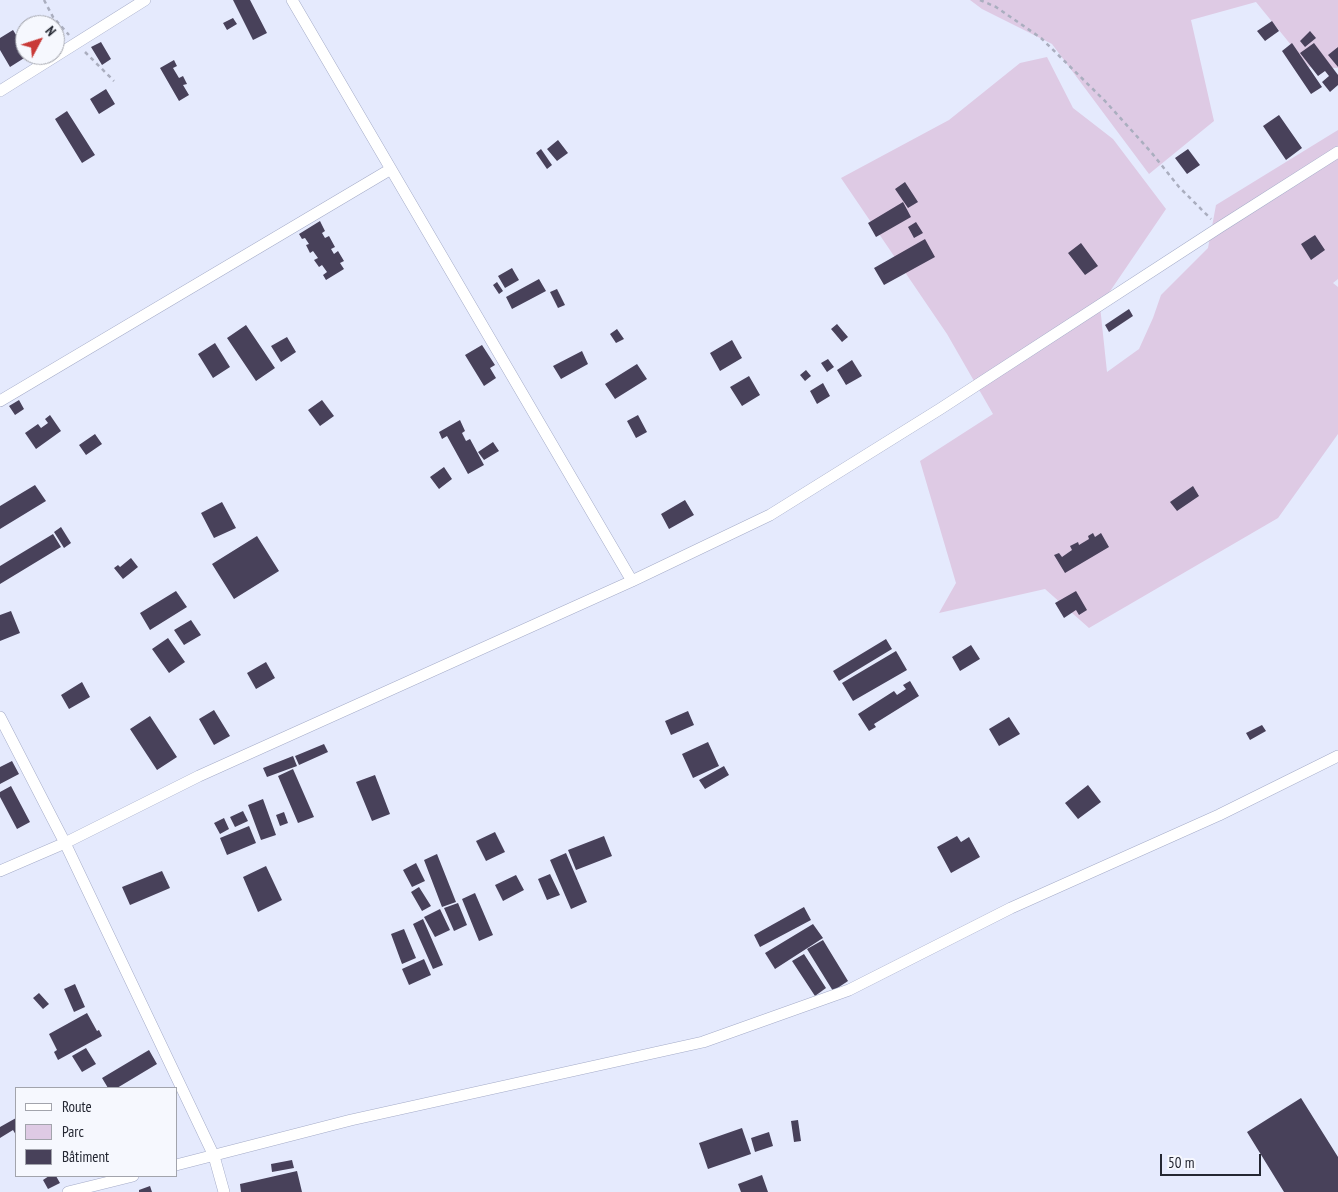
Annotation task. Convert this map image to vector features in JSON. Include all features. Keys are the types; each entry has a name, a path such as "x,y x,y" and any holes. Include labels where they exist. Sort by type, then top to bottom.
{"street":[{"path":"0,91 145,0"},
{"path":"292,0 632,581"},
{"path":"0,872 65,843 199,776 632,581 770,515 940,409 1338,152"},
{"path":"0,401 391,169"},
{"path":"0,717 65,843 214,1156 224,1192"},
{"path":"178,1165 350,1120 703,1042 849,990 1011,908 1219,815 1338,756"},
{"path":"68,1192 129,1177"}],"path":[{"path":"980,0 996,8 1041,38 1105,101 1151,152 1179,187 1220,227"}],"green space":[{"path":"970,0 1338,0 1338,68 1309,67 1256,2 1191,20 1214,121 1149,174 1052,44 982,9"},
{"path":"1047,57 1073,108 1113,139 1166,209 1100,306 1107,372 1139,349 1161,295 1208,248 1216,205 1338,130 1338,279 1333,283 1338,287 1338,434 1278,518 1089,628 1045,589 939,613 956,583 920,461 993,414 947,334 841,178 949,120 1020,63"}],"building":[{"path":"233,0 250,0 267,33 253,40"},
{"path":"233,18 237,24 227,30 223,23"},
{"path":"1272,21 1279,31 1265,41 1257,31"},
{"path":"13,30 15,33 15,64 10,67 0,50 0,38"},
{"path":"1310,31 1316,38 1305,47 1300,41"},
{"path":"101,42 111,59 102,65 91,47"},
{"path":"1292,43 1322,87 1311,94 1282,51"},
{"path":"1314,43 1338,75 1338,85 1330,92 1322,82 1329,76 1325,71 1318,76 1300,53"},
{"path":"1338,47 1338,67 1328,55"},
{"path":"174,60 177,66 173,68 179,78 183,76 187,84 183,85 189,95 179,101 160,68"},
{"path":"106,89 115,104 99,114 90,99"},
{"path":"67,111 95,155 82,163 55,119"},
{"path":"1279,115 1302,148 1286,160 1263,126"},
{"path":"558,140 568,153 557,161 547,149"},
{"path":"541,149 552,165 547,169 536,153"},
{"path":"1188,149 1200,165 1187,174 1175,158"},
{"path":"905,182 918,202 908,208 895,189"},
{"path":"903,202 911,217 876,237 868,223"},
{"path":"320,221 325,231 322,233 325,238 329,236 335,247 331,249 334,254 338,251 344,261 340,263 344,269 326,280 323,275 327,272 322,265 319,267 314,260 318,258 313,251 310,253 306,245 309,244 299,234"},
{"path":"916,222 923,233 914,238 908,227"},
{"path":"1315,235 1325,250 1311,260 1301,244"},
{"path":"925,239 935,257 884,285 874,268"},
{"path":"1081,243 1098,266 1085,275 1068,253"},
{"path":"512,268 519,280 505,288 498,276"},
{"path":"539,279 546,291 512,309 506,297"},
{"path":"497,282 503,291 499,294 493,285"},
{"path":"557,289 565,305 558,308 550,292"},
{"path":"1129,309 1133,316 1109,332 1105,325"},
{"path":"837,324 848,337 842,342 831,329"},
{"path":"246,325 275,368 256,381 227,338"},
{"path":"617,329 624,339 616,343 610,334"},
{"path":"287,337 296,352 281,362 271,346"},
{"path":"732,340 742,358 720,371 710,353"},
{"path":"215,343 230,367 213,378 198,354"},
{"path":"482,345 495,365 490,368 496,378 484,386 465,355"},
{"path":"582,351 588,364 561,379 553,366"},
{"path":"828,359 834,367 827,372 821,363"},
{"path":"852,360 862,376 846,385 837,370"},
{"path":"637,364 647,379 615,399 605,384"},
{"path":"806,370 811,376 805,381 800,375"},
{"path":"749,376 760,395 742,406 730,387"},
{"path":"823,383 830,396 817,404 810,391"},
{"path":"19,400 24,409 15,415 9,406"},
{"path":"322,400 334,416 320,426 308,410"},
{"path":"50,415 61,431 36,449 25,433 38,424 41,428 48,423 45,419"},
{"path":"638,415 647,432 636,438 627,421"},
{"path":"460,420 465,431 462,433 466,441 470,439 484,465 468,474 447,436 442,439 439,432"},
{"path":"95,434 102,444 86,455 79,445"},
{"path":"493,442 499,451 484,460 478,452"},
{"path":"444,467 452,479 439,489 430,477"},
{"path":"35,485 46,501 0,529 0,506"},
{"path":"1193,486 1199,496 1177,511 1170,502"},
{"path":"685,500 694,515 669,529 661,514"},
{"path":"222,502 236,528 214,538 201,513"},
{"path":"61,527 71,543 64,548 54,532"},
{"path":"1093,533 1095,537 1101,533 1109,547 1065,573 1054,555 1059,553 1062,557 1072,550 1070,546 1078,542 1079,545 1089,539 1088,536"},
{"path":"53,534 61,547 0,584 0,566"},
{"path":"257,536 279,571 234,599 212,564"},
{"path":"131,558 138,567 123,579 114,568 118,565 120,567"},
{"path":"176,591 187,607 150,630 140,613"},
{"path":"1076,591 1087,610 1079,615 1076,610 1064,618 1055,603"},
{"path":"11,611 20,633 0,641 0,615"},
{"path":"191,620 201,635 184,645 174,630"},
{"path":"168,638 185,662 169,673 152,649"},
{"path":"886,639 892,649 839,681 833,671"},
{"path":"971,645 980,659 960,671 952,657"},
{"path":"896,651 907,670 853,701 842,683"},
{"path":"266,662 275,678 256,689 247,673"},
{"path":"910,681 919,696 874,724 876,727 869,731 858,714 894,691 897,695 906,689 903,685"},
{"path":"82,682 90,697 69,709 61,695"},
{"path":"214,710 230,736 214,745 199,719"},
{"path":"688,711 694,725 671,735 665,721"},
{"path":"150,716 177,757 157,770 130,729"},
{"path":"1009,717 1020,734 999,746 989,729"},
{"path":"1262,725 1266,731 1250,740 1246,733"},
{"path":"708,742 719,766 693,778 682,754"},
{"path":"324,744 328,752 299,765 295,756"},
{"path":"293,756 297,766 267,777 263,768"},
{"path":"12,761 19,774 0,784 0,767"},
{"path":"724,766 729,775 705,789 699,780"},
{"path":"293,769 314,817 298,823 278,776"},
{"path":"375,775 390,814 372,821 356,782"},
{"path":"1088,785 1101,802 1078,819 1065,803"},
{"path":"11,786 30,822 17,829 0,797 0,792"},
{"path":"263,799 276,835 261,840 248,805"},
{"path":"243,811 248,821 235,827 230,817"},
{"path":"284,812 288,823 280,826 276,815"},
{"path":"224,818 229,829 220,834 214,823"},
{"path":"249,826 256,843 227,855 220,838"},
{"path":"495,832 505,852 486,861 476,841"},
{"path":"604,836 612,856 576,870 568,850"},
{"path":"957,836 961,842 969,837 980,857 951,873 937,847"},
{"path":"566,853 587,902 571,909 550,860"},
{"path":"437,854 456,902 442,907 424,860"},
{"path":"416,863 425,881 412,887 403,870"},
{"path":"266,866 282,900 258,912 243,877"},
{"path":"162,871 170,888 130,905 122,887"},
{"path":"550,874 560,895 547,900 538,879"},
{"path":"516,875 524,890 503,901 495,885"},
{"path":"419,887 431,906 422,911 411,892"},
{"path":"475,893 493,935 479,941 462,899"},
{"path":"458,903 467,925 454,931 444,908"},
{"path":"804,907 811,920 760,947 754,935"},
{"path":"440,909 450,930 435,937 424,917"},
{"path":"423,919 443,965 433,969 413,924"},
{"path":"813,924 823,938 775,969 765,953"},
{"path":"404,929 416,958 402,964 391,934"},
{"path":"823,940 848,981 833,991 807,949"},
{"path":"804,954 826,988 815,996 792,961"},
{"path":"424,959 431,975 409,985 402,969"},
{"path":"75,984 85,1007 74,1012 64,989"},
{"path":"39,993 49,1004 43,1009 33,998"},
{"path":"87,1013 102,1036 58,1060 54,1052 57,1050 49,1034"},
{"path":"86,1048 96,1064 82,1072 72,1056"},
{"path":"149,1050 157,1064 119,1087 107,1087 102,1078"},
{"path":"1301,1098 1338,1157 1338,1192 1284,1192 1247,1132"},
{"path":"15,1119 15,1133 13,1130 0,1138 0,1127"},
{"path":"798,1120 801,1141 794,1142 791,1121"},
{"path":"742,1128 751,1154 708,1169 699,1143"},
{"path":"769,1132 773,1146 755,1152 751,1138"},
{"path":"292,1160 294,1168 272,1172 271,1164"},
{"path":"297,1171 302,1192 241,1192 240,1184"},
{"path":"762,1175 768,1192 741,1192 738,1184"},
{"path":"48,1177 57,1177 60,1183 48,1189 43,1180"},
{"path":"150,1186 152,1192 139,1192 139,1190"}]}
